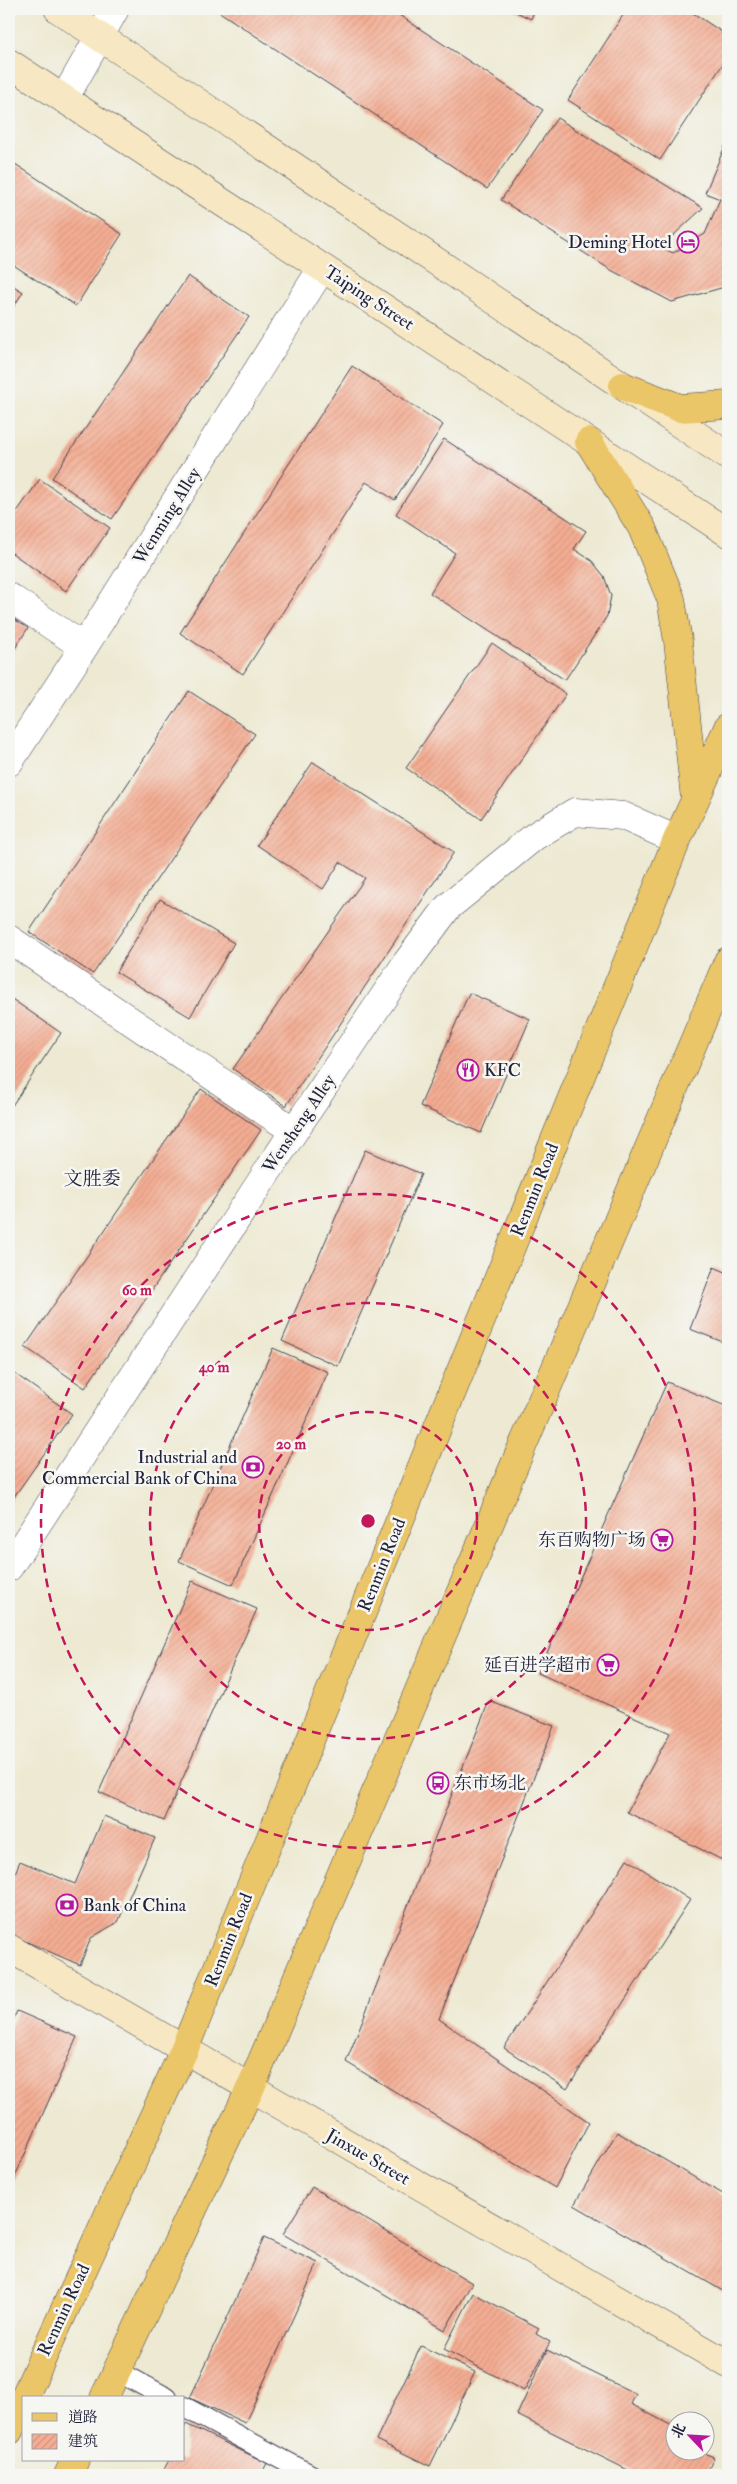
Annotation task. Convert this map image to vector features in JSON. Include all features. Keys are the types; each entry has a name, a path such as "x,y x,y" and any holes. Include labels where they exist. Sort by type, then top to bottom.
{"main road":[{"path":"58,9 100,35 728,456"},
{"name":"Taiping Street","path":"9,63 728,533"},
{"path":"623,386 680,408 728,405"},
{"path":"590,442 642,528 671,599 678,641 695,800"},
{"name":"Renmin Road","path":"25,2396 184,2050 677,840 728,726"},
{"path":"105,2396 250,2089 728,961"},
{"name":"Jinxue Street","path":"9,1948 728,2364"},
{"name":"Renmin Road","path":"9,2431 22,2402"},
{"path":"68,2475 74,2462"}],"street":[{"path":"64,99 115,9"},
{"name":"Wenming Alley","path":"9,762 84,647 322,268"},
{"path":"9,597 84,647"},
{"name":"Wensheng Alley","path":"9,1567 294,1131 407,962 448,907 528,842 575,812 623,816 677,840"},
{"path":"9,939 294,1131"}],"lane":[{"path":"117,2371 163,2396"},
{"path":"185,2408 310,2475"}],"building":[{"path":"215,9 390,9 543,110 487,189"},
{"path":"510,9 535,9 531,19"},
{"path":"627,9 687,9 728,36 728,56 660,160 568,100"},
{"path":"557,118 703,208 661,247 673,253 705,234 720,199 705,193 728,139 728,286 672,302 611,270 501,200"},
{"path":"9,160 122,234 76,306 9,262"},
{"path":"188,276 249,317 112,519 52,478"},
{"path":"9,283 23,292 9,314"},
{"path":"352,366 443,425 395,500 366,482 243,674 180,633"},
{"path":"444,439 586,531 574,549 592,561 604,576 611,596 607,616 565,680 430,593 455,553 396,514"},
{"path":"40,479 110,528 66,591 9,551 9,523"},
{"path":"9,616 28,628 9,658"},
{"path":"492,643 566,694 481,819 406,768"},
{"path":"189,691 255,734 93,974 29,932"},
{"path":"313,762 454,852 286,1106 233,1069 365,878 340,862 323,889 257,845"},
{"path":"160,899 234,943 190,1017 116,972"},
{"path":"469,993 530,1019 481,1133 420,1106"},
{"path":"9,997 61,1033 9,1110"},
{"path":"201,1089 261,1130 85,1388 25,1347"},
{"path":"365,1150 421,1174 338,1366 282,1341"},
{"path":"714,1267 728,1273 728,1344 690,1329"},
{"name":"Industrial and Commercial Bank of China","path":"273,1348 328,1372 233,1585 179,1561"},
{"path":"11,1371 72,1414 9,1504 9,1375"},
{"name":"东百购物广场","path":"667,1382 728,1407 728,1863 627,1812 670,1733 538,1673"},
{"path":"192,1581 257,1609 164,1821 99,1792"},
{"path":"489,1701 554,1726 439,2019 589,2122 555,2188 346,2062"},
{"name":"Bank of China","path":"104,1816 155,1838 118,1922 91,1938 80,1965 9,1934 9,1888 20,1861 75,1884"},
{"path":"627,1859 690,1900 567,2089 504,2048"},
{"path":"17,2011 77,2037 9,2190 9,2029"},
{"path":"617,2132 728,2197 728,2294 574,2205"},
{"path":"312,2187 472,2283 445,2330 283,2234"},
{"path":"264,2238 318,2263 245,2423 190,2398"},
{"path":"473,2293 539,2328 536,2334 550,2342 524,2391 444,2349"},
{"path":"421,2346 475,2372 430,2466 376,2440"},
{"path":"547,2350 636,2394 631,2404 664,2422 664,2462 712,2462 705,2475 638,2475 517,2415"},
{"path":"186,2424 267,2463 261,2475 161,2475 168,2462 185,2462"}],"place":[{"name":"Deming Hotel","path":"688,242"},
{"name":"KFC","path":"468,1070"},
{"name":"Industrial and Commercial Bank of China","path":"253,1467"},
{"name":"东百购物广场","path":"662,1540"},
{"name":"延百进学超市","path":"608,1665"},
{"name":"东市场北","path":"438,1783"},
{"name":"Bank of China","path":"67,1905"}],"district":[{"name":"文胜委","path":"92,1179"}]}
